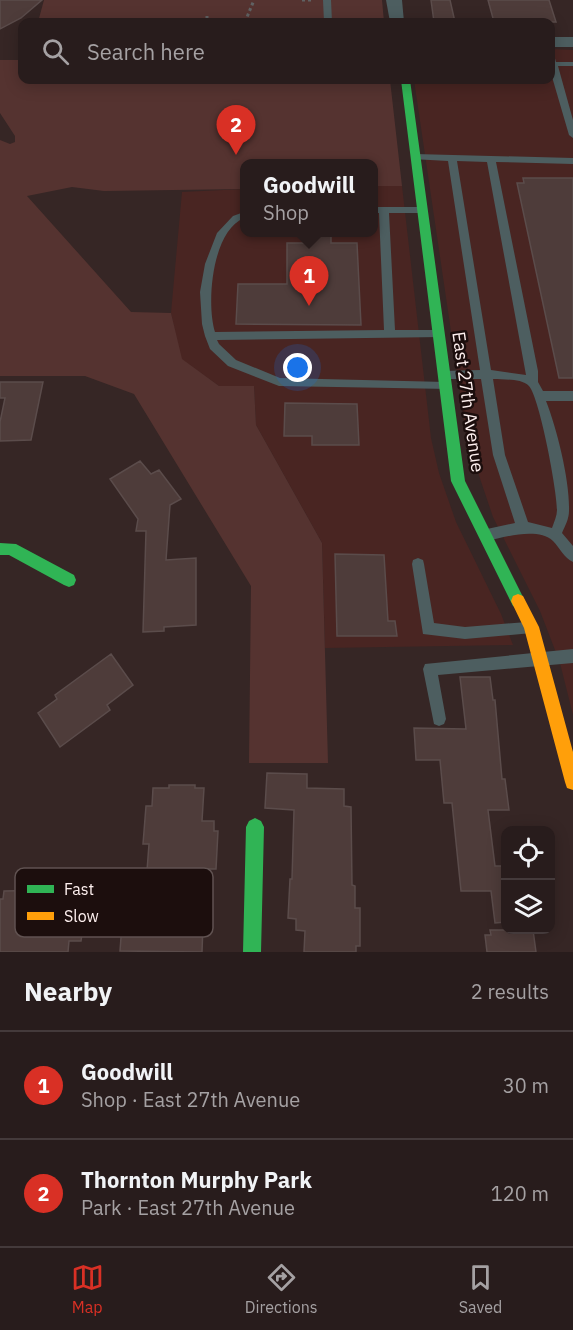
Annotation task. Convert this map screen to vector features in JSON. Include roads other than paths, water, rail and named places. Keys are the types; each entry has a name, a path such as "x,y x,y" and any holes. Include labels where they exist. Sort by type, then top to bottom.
{"street":[{"path":"394,0 396,18"},
{"path":"555,42 573,42"},
{"name":"East 27th Avenue","path":"406,84 458,481 531,627 571,761 573,782"},
{"path":"0,549 11,549 69,580"},
{"path":"252,952 255,827"}],"lane":[{"path":"327,0 328,18"},
{"path":"555,61 573,64"},
{"path":"555,71 573,135"},
{"path":"415,157 573,161"},
{"path":"452,158 499,455 523,527"},
{"path":"491,158 532,371 532,382 540,396 562,494 563,515 557,530"},
{"path":"390,334 379,210 422,210"},
{"path":"240,216 222,233 210,264 205,292 210,336 214,346 232,363 279,382 445,380 487,375 520,378 532,382"},
{"path":"210,336 439,334"},
{"path":"540,396 573,396"},
{"path":"485,535 523,527 557,530 573,525"},
{"path":"557,530 573,555"},
{"path":"418,564 428,629 465,633 531,627"},
{"path":"439,719 430,669 541,661 573,656"}],"place":[{"name":"Thornton Murphy Park","path":"236,155"},
{"name":"Goodwill","path":"309,306"}]}
